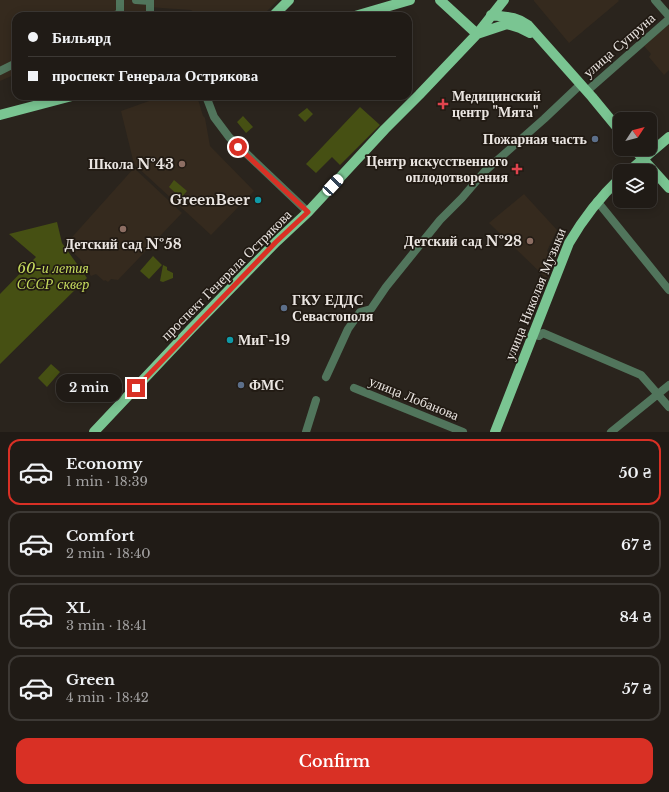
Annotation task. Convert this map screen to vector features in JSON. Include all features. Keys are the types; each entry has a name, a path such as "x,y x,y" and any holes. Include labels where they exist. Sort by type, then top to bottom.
{"main road":[{"path":"369,12 410,0"},
{"path":"440,0 477,34 500,19 503,2"},
{"path":"277,12 287,2"},
{"path":"281,12 287,2"},
{"path":"466,25 511,16 528,25 613,123"},
{"name":"проспект Генерала Острякова","path":"94,432 191,329 276,242 308,212 477,34 500,19"},
{"path":"0,115 57,100"},
{"path":"637,164 669,137"},
{"path":"640,156 669,188"},
{"name":"улица Николая Музыки","path":"495,432 569,243 597,201 613,185"}],"street":[{"path":"118,12 120,0"},
{"path":"136,0 150,0 150,12"},
{"path":"655,0 669,17"},
{"name":"улица Супруна","path":"326,377 348,329 360,312 371,309 386,287 440,220 462,198 485,171 515,143 669,17"},
{"path":"0,70 12,65"},
{"path":"208,100 214,117 229,137 308,212"},
{"path":"597,201 669,290"},
{"path":"534,333 539,336 543,334 641,375 669,407"},
{"path":"611,432 669,385"},
{"name":"улица Лобанова","path":"354,388 463,432"},
{"path":"306,432 316,400"}],"shaded area":[{"path":"0,0 278,0 266,12 194,12 191,10 148,7 148,12 12,12 12,76 0,81"},
{"path":"534,0 618,0 619,1 569,43"},
{"path":"669,23 669,70 664,75 649,57 651,54 644,46"},
{"name":"Школа №43","path":"152,100 198,100 205,118 210,146 254,191 211,235 134,164 121,111"},
{"name":"Детский сад №58","path":"134,168 182,213 118,280 111,279 108,282 105,280 104,281 96,274 91,276 80,259 65,245"},
{"name":"Детский сад №28","path":"524,194 557,230 547,251 556,257 547,279 489,223"}],"green space":[{"path":"360,107 380,125 340,165 332,157 316,173 306,164"},
{"path":"307,108 313,114 305,122 298,115"},
{"path":"243,116 253,127 246,133 237,122"},
{"path":"174,180 187,191 181,198 169,187"},
{"name":"60-и летия СССР сквер","path":"57,222 62,243 87,278 0,364 0,294 36,257 9,234"},
{"path":"153,256 162,265 149,279 140,271"},
{"path":"163,265 167,267 167,270 173,273 173,278 163,282 160,281"},
{"path":"51,364 60,372 47,387 38,378"}],"place":[{"name":"Медицинский центр \"Мята\"","path":"443,104"},
{"name":"Пожарная часть","path":"595,139"},
{"name":"Школа №43","path":"182,164"},
{"name":"Центр искусственного оплодотворения","path":"517,169"},
{"name":"GreenBeer","path":"258,200"},
{"name":"Детский сад №58","path":"123,229"},
{"name":"Детский сад №28","path":"530,241"},
{"name":"ГКУ ЕДДС Севастополя","path":"284,308"},
{"name":"МиГ-19","path":"230,340"},
{"name":"ФМС","path":"241,385"}],"route":[{"path":"136,388 276,242 308,212 238,147"}]}
